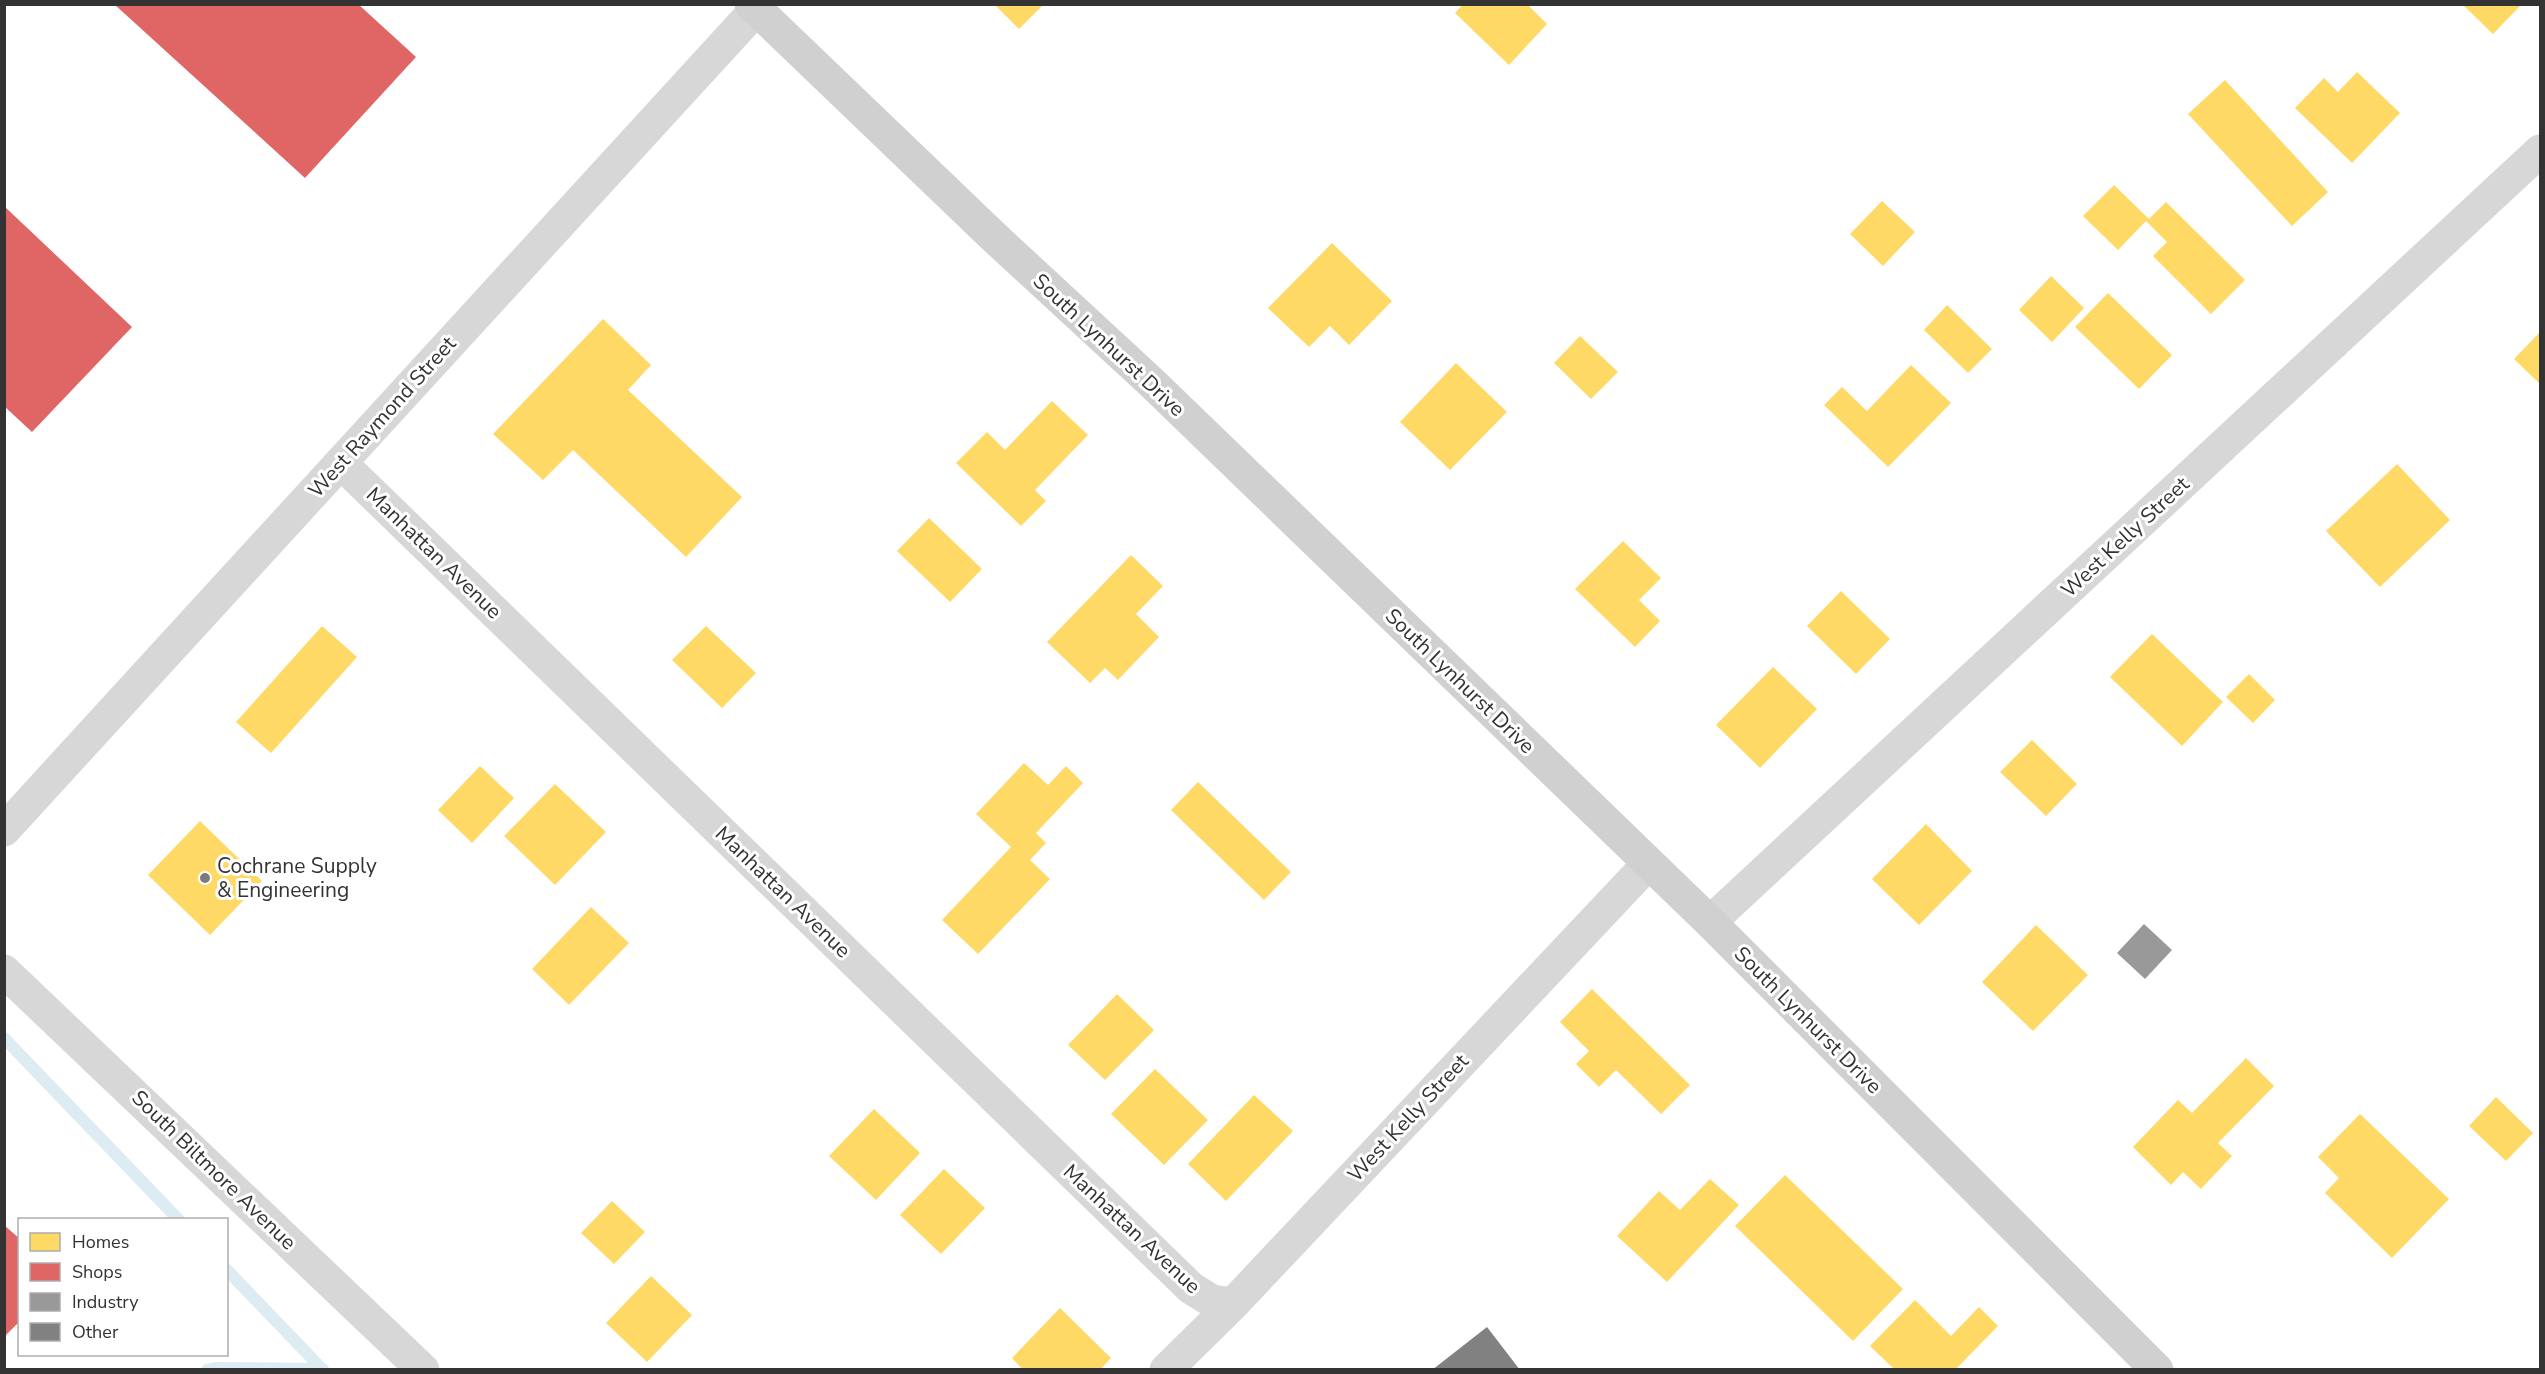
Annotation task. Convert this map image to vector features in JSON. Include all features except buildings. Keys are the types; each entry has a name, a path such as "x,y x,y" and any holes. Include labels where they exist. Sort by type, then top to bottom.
{"main road":[{"name":"South Lynhurst Drive","path":"756,6 995,238 1151,382 1710,922 2157,1370"}],"street":[{"name":"West Raymond Street","path":"4,830 756,6"},
{"name":"West Kelly Street","path":"1710,922 2541,151"},
{"name":"Manhattan Avenue","path":"341,463 1191,1288 1212,1301 1233,1304"},
{"name":"West Kelly Street","path":"1166,1370 1233,1304 1648,864"},
{"name":"South Biltmore Avenue","path":"4,971 423,1370"}],"waterway":[{"path":"4,1038 177,1218"},
{"path":"228,1271 323,1370"},
{"path":"207,1370 217,1368 323,1369"}],"place":[{"name":"Cochrane Supply & Engineering","path":"205,878"}]}
